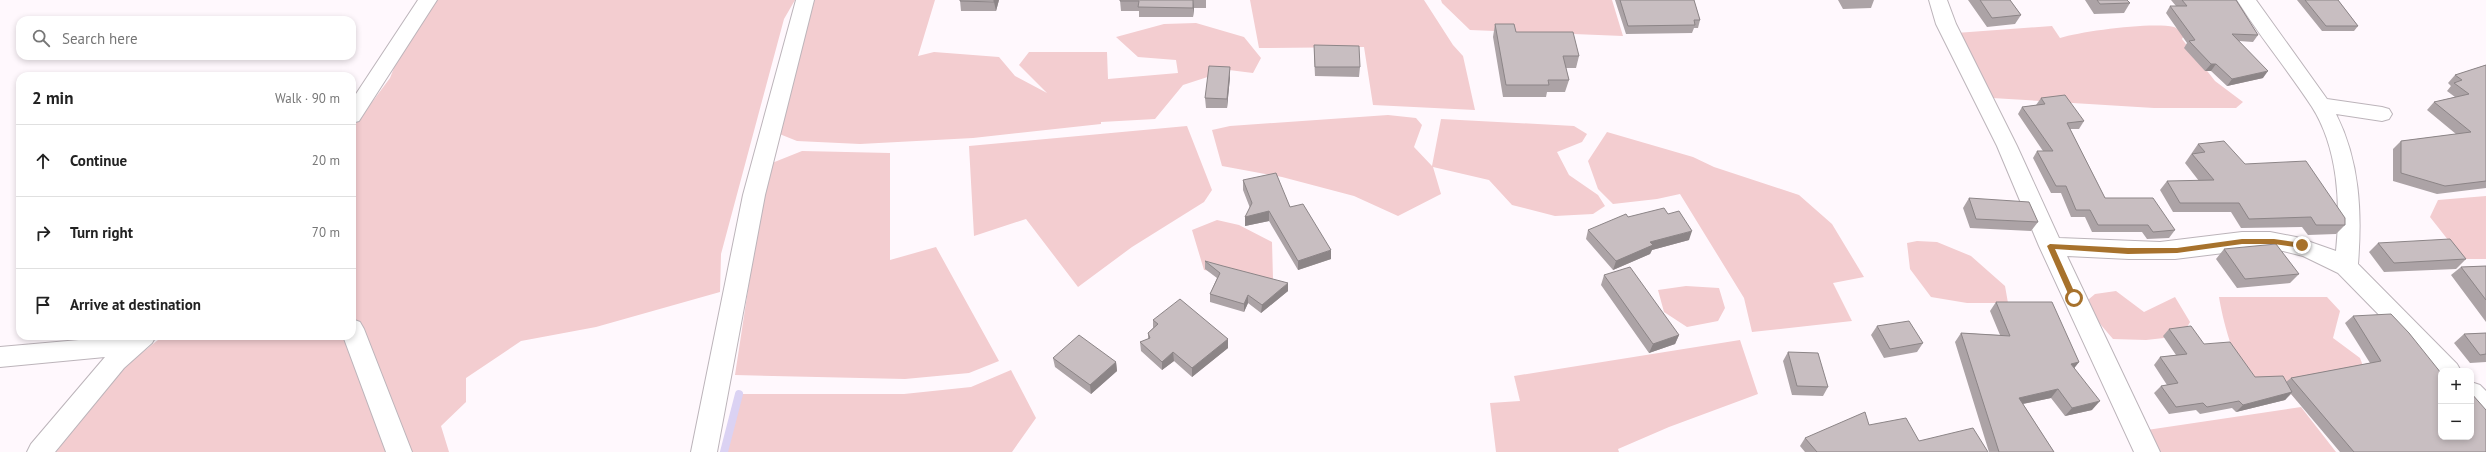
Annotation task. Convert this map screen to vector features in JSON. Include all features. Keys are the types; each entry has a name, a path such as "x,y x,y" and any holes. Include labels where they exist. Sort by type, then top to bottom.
{"street":[{"path":"356,110 428,0"},
{"path":"704,452 720,382 748,223 767,137 805,0"},
{"path":"1938,0 1946,24 2007,146 2050,246 2147,452"},
{"path":"2246,0 2321,105 2338,141 2347,175 2351,229 2346,267"},
{"path":"2321,105 2382,114"},
{"path":"2050,246 2128,251 2177,250 2242,241 2274,241 2302,245 2326,254 2346,267 2446,368"},
{"path":"356,339 399,452"},
{"path":"0,356 138,340"},
{"path":"40,452 138,340"},
{"path":"2474,395 2486,407"}],"shaded area":[{"path":"422,0 795,0 784,19 721,254 720,292 596,327 521,341 466,378 466,402 441,426 449,452 411,452 356,321 356,124 390,78"},
{"path":"811,0 935,0 918,56 934,52 999,57 1015,76 1047,93 1019,65 1029,52 1107,52 1108,79 1178,73 1176,60 1138,57 1116,37 1164,24 1196,23 1244,37 1261,58 1253,73 1229,70 1183,85 1155,119 1101,122 1101,124 973,138 860,144 797,141 777,133"},
{"path":"1250,0 1424,0 1453,45 1463,56 1475,110 1373,105 1364,47 1259,48"},
{"path":"1441,0 1612,0 1623,36 1470,30 1442,3"},
{"path":"2052,26 2060,38 2071,35 2134,26 2174,27 2185,34 2182,39 2215,81 2243,102 2236,108 2154,108 1992,98 1956,33"},
{"path":"1388,115 1416,118 1422,125 1414,147 1432,166 1441,119 1574,126 1587,134 1582,142 1557,152 1569,175 1598,195 1605,206 1593,214 1555,216 1512,205 1489,180 1433,167 1441,194 1398,216 1354,196 1282,177 1222,166 1212,130 1230,126"},
{"path":"1187,126 1212,190 1204,202 1132,247 1078,287 1026,219 974,236 969,146"},
{"path":"1607,132 1693,157 1714,167 1799,195 1832,224 1864,277 1833,283 1852,321 1752,332 1744,298 1680,194 1657,199 1613,204 1598,189 1588,161"},
{"path":"802,151 890,153 890,260 936,247 999,361 969,373 905,379 735,375 767,165"},
{"path":"2486,196 2486,259 2463,259 2430,217 2438,200"},
{"path":"1217,220 1239,225 1272,242 1273,279 1204,270 1192,230"},
{"path":"1917,241 1937,242 1971,256 2005,286 2008,303 1967,303 1931,297 1910,269 1907,243"},
{"path":"1686,286 1719,288 1725,308 1718,321 1687,327 1664,312 1658,290"},
{"path":"2116,291 2144,312 2175,297 2190,322 2182,336 2146,340 2113,339 2083,304 2095,294"},
{"path":"2219,297 2327,297 2340,311 2333,338 2360,358 2368,379 2307,400 2297,401 2281,382 2253,378 2246,373 2240,365 2235,354 2226,329"},
{"path":"158,340 348,340 389,452 48,452 119,371"},
{"path":"1740,340 1758,394 1669,427 1618,449 1619,452 1496,452 1490,403 1520,401 1514,376"},
{"path":"1011,370 1036,418 1012,452 723,452 739,394 904,394 971,387"},
{"path":"2301,407 2336,452 2157,452 2147,430"}],"building":[{"path":"994,0 994,2 960,1"},
{"path":"1120,0 1193,0 1193,8 1138,7 1139,1"},
{"path":"1620,0 1694,0 1700,20 1694,20 1695,25 1628,26"},
{"path":"1980,0 2010,0 2021,15 1992,18"},
{"path":"2097,0 2127,0 2130,3 2100,4"},
{"path":"2182,0 2236,0 2258,35 2232,34 2268,71 2232,79 2216,64 2211,64 2189,41 2195,40 2170,6 2187,6"},
{"path":"2305,0 2338,0 2358,26 2326,26"},
{"path":"1495,24 1514,24 1516,32 1573,32 1579,56 1563,56 1569,80 1548,80 1549,85 1506,85"},
{"path":"1314,45 1359,46 1360,67 1315,67"},
{"path":"2486,65 2486,181 2445,186 2401,173 2401,141 2471,132 2434,102 2469,94 2454,83 2462,80 2455,75"},
{"path":"1209,66 1230,67 1227,99 1205,98"},
{"path":"2065,95 2084,121 2067,123 2105,198 2153,198 2175,230 2153,232 2148,225 2098,225 2090,210 2076,210 2066,186 2056,186 2037,151 2053,151 2022,107 2045,104 2041,98"},
{"path":"2224,141 2245,164 2306,161 2345,218 2345,225 2316,225 2311,217 2249,219 2239,203 2180,203 2167,181 2214,180 2192,154 2205,152 2198,144"},
{"path":"1276,173 1290,207 1303,204 1331,250 1298,261 1269,211 1245,217 1252,203 1243,180"},
{"path":"1969,198 2029,202 2038,222 1976,219"},
{"path":"1664,208 1668,214 1679,211 1692,231 1650,242 1653,245 1616,261 1588,230 1626,214 1628,217"},
{"path":"2450,239 2466,259 2394,263 2378,243"},
{"path":"2276,244 2299,274 2245,279 2224,249"},
{"path":"1205,261 1288,283 1262,305 1248,295 1244,304 1210,294 1220,273"},
{"path":"2486,266 2486,300 2461,267"},
{"path":"1630,267 1679,335 1653,344 1604,275"},
{"path":"1180,299 1228,339 1192,368 1173,352 1162,362 1140,342 1150,338 1148,333 1158,324 1153,320"},
{"path":"1996,302 2052,302 2079,362 2071,364 2100,401 2072,408 2058,389 2019,398 2054,452 1999,452 1961,333 2010,336"},
{"path":"2391,314 2409,333 2438,369 2438,440 2474,440 2474,396 2486,410 2486,452 2354,452 2291,378 2381,361 2353,316"},
{"path":"1909,321 1923,343 1890,349 1877,326"},
{"path":"2191,326 2204,344 2230,342 2255,377 2283,376 2292,392 2243,405 2239,401 2207,407 2203,403 2176,407 2161,386 2178,383 2160,357 2187,354 2169,329"},
{"path":"2486,333 2486,354 2480,355 2464,334"},
{"path":"1079,335 1116,362 1090,385 1053,358"},
{"path":"1788,352 1818,353 1828,387 1797,386"},
{"path":"1865,412 1869,425 1906,418 1919,441 1973,428 1988,452 1817,452 1805,438"}],"waterway":[{"path":"724,452 739,394"}],"route":[{"path":"2074,298 2050,246 2090,250 2128,251 2177,250 2242,241 2274,241 2302,245"}]}
